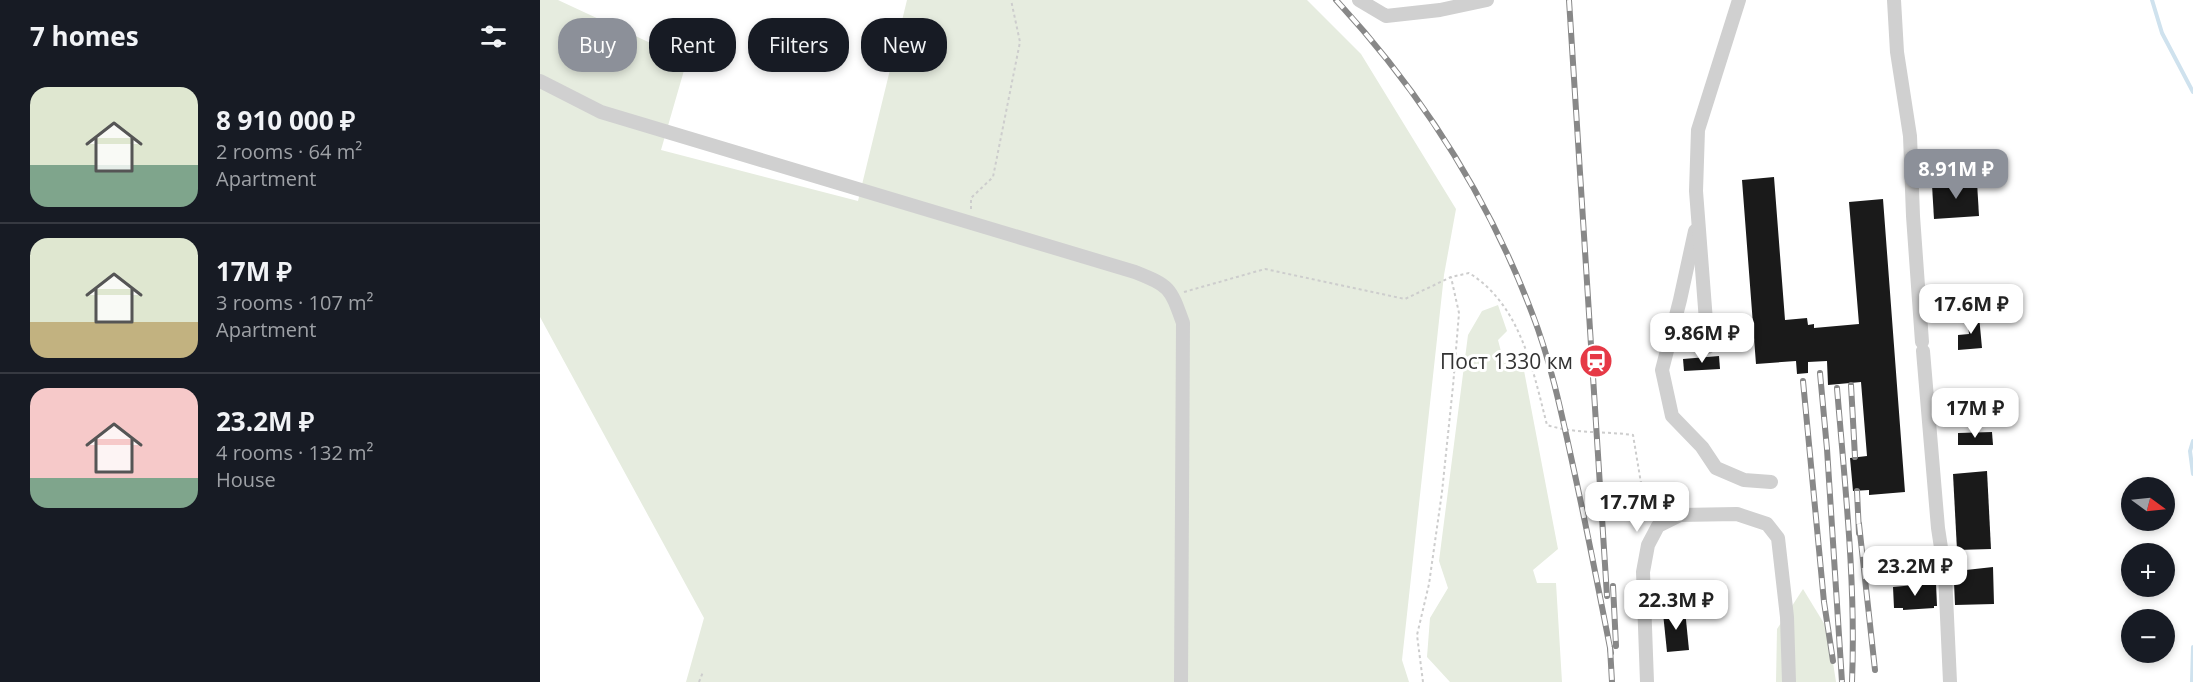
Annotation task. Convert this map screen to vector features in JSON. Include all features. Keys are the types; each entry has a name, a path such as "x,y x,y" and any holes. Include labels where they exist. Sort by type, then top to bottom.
{"street":[{"path":"1359,0 1386,16 1440,10 1487,0"},
{"path":"1708,347 1696,191 1698,130 1739,0"},
{"path":"1894,0 1897,52 1910,136 1922,346 1938,528 1945,574 1950,682"},
{"path":"540,81 600,112 1135,272 1160,283 1173,295 1183,323 1181,682"},
{"path":"1698,214 1662,370 1672,416 1702,447 1716,468 1744,480 1771,482"},
{"path":"1647,682 1642,572 1648,545 1658,526 1680,515 1737,514 1767,524 1778,538 1786,617 1789,682"}],"path":[{"path":"972,225 971,198 993,177 1020,42 1011,0"},
{"path":"1173,295 1265,269 1405,299 1451,276 1469,273 1484,282 1505,308 1529,353 1547,425 1566,431 1604,431 1633,435 1647,520 1658,526"},
{"path":"1423,682 1417,635 1429,584 1442,492 1459,313 1451,276"},
{"path":"699,682 703,672"}],"shaded area":[{"path":"540,0 558,0 597,18 558,18 558,72 637,72 637,37 649,42 649,72 684,72 661,150 858,201 889,72 947,72 947,18 903,18 907,0 1307,0 1361,54 1456,209 1444,275 1402,660 1409,682 686,682 704,618 540,317"},
{"path":"1498,305 1507,331 1498,340 1504,363 1522,360 1558,549 1533,570 1537,583 1556,583 1562,682 1450,682 1427,657 1430,618 1448,588 1439,561 1468,335 1482,311"},
{"path":"1803,589 1828,630 1836,682 1776,682 1777,629"}],"building":[{"path":"1774,177 1785,320 1807,318 1808,325 1814,324 1814,328 1859,324 1849,202 1883,199 1905,492 1869,495 1869,490 1853,491 1850,458 1867,456 1861,382 1828,385 1827,361 1808,362 1808,373 1797,374 1796,361 1756,364 1742,180"},
{"path":"1977,182 1979,216 1934,219 1932,185"},
{"path":"1979,316 1982,348 1958,350 1958,335 1969,334 1967,317"},
{"path":"1719,356 1720,369 1684,371 1683,359"},
{"path":"1992,432 1993,445 1958,445 1958,433"},
{"path":"1987,471 1991,549 1957,550 1953,474"},
{"path":"1993,567 1994,604 1955,605 1954,582 1958,582 1957,571"},
{"path":"1936,583 1937,606 1934,608 1903,610 1903,608 1894,608 1893,587"},
{"path":"1685,610 1689,650 1667,652 1663,613"}],"waterway":[{"path":"2152,0 2162,33 2193,92"},
{"path":"2193,441 2190,451 2193,474"},
{"path":"2192,682 2193,647"}],"railway":[{"path":"1336,0 1396,71 1449,147 1495,228 1514,270 1539,332 1556,389 1611,653"},
{"path":"1569,0 1607,596"},
{"path":"1820,373 1842,682"},
{"path":"1803,381 1824,602 1833,661"},
{"path":"1851,385 1855,457"},
{"path":"1837,388 1851,572 1852,682"},
{"path":"1857,491 1859,533"},
{"path":"1859,524 1875,670"},
{"path":"1613,586 1616,646"},
{"path":"1610,647 1612,682"}],"place":[{"name":"Пост 1330 км","path":"1596,361"}]}
